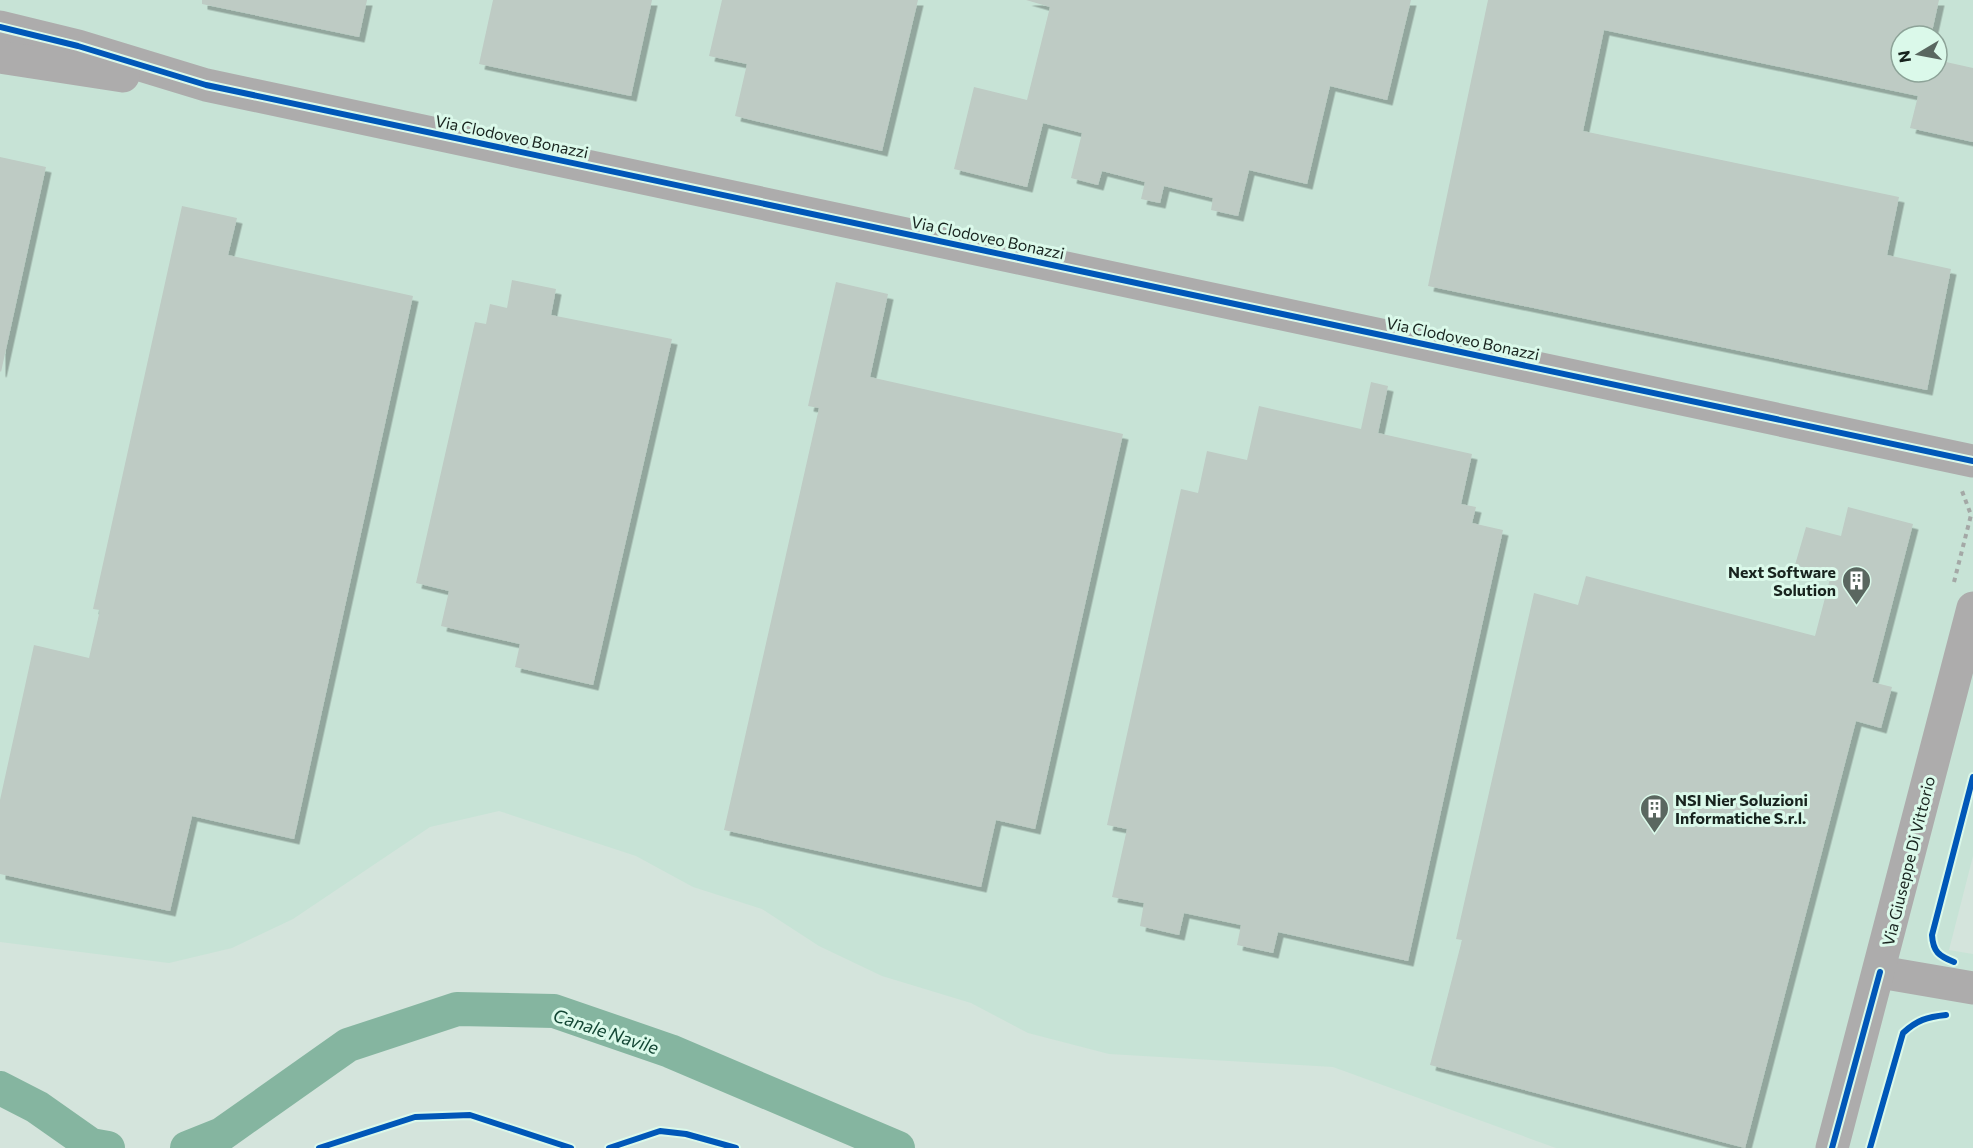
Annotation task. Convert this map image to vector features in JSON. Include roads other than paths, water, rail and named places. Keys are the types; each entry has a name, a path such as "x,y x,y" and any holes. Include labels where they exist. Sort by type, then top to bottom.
{"street":[{"name":"Via Clodoveo Bonazzi","path":"0,27 78,46 206,85 1973,462"},
{"name":"Via Clodoveo Bonazzi","path":"0,57 73,70 206,85"},
{"name":"Via Giuseppe Di Vittorio","path":"1832,1148 1880,972 1973,608"},
{"path":"1880,972 1973,988"}],"waterway":[{"name":"Canale Navile","path":"187,1148 222,1134 348,1045 457,1009 554,1011 670,1051 898,1148"},
{"name":"Canale Navile","path":"0,1088 37,1107 91,1145 108,1148"}],"place":[{"name":"Next Software Solution","path":"1857,606"},
{"name":"NSI Nier Soluzioni Informatiche S.r.l.","path":"1654,834"}]}
